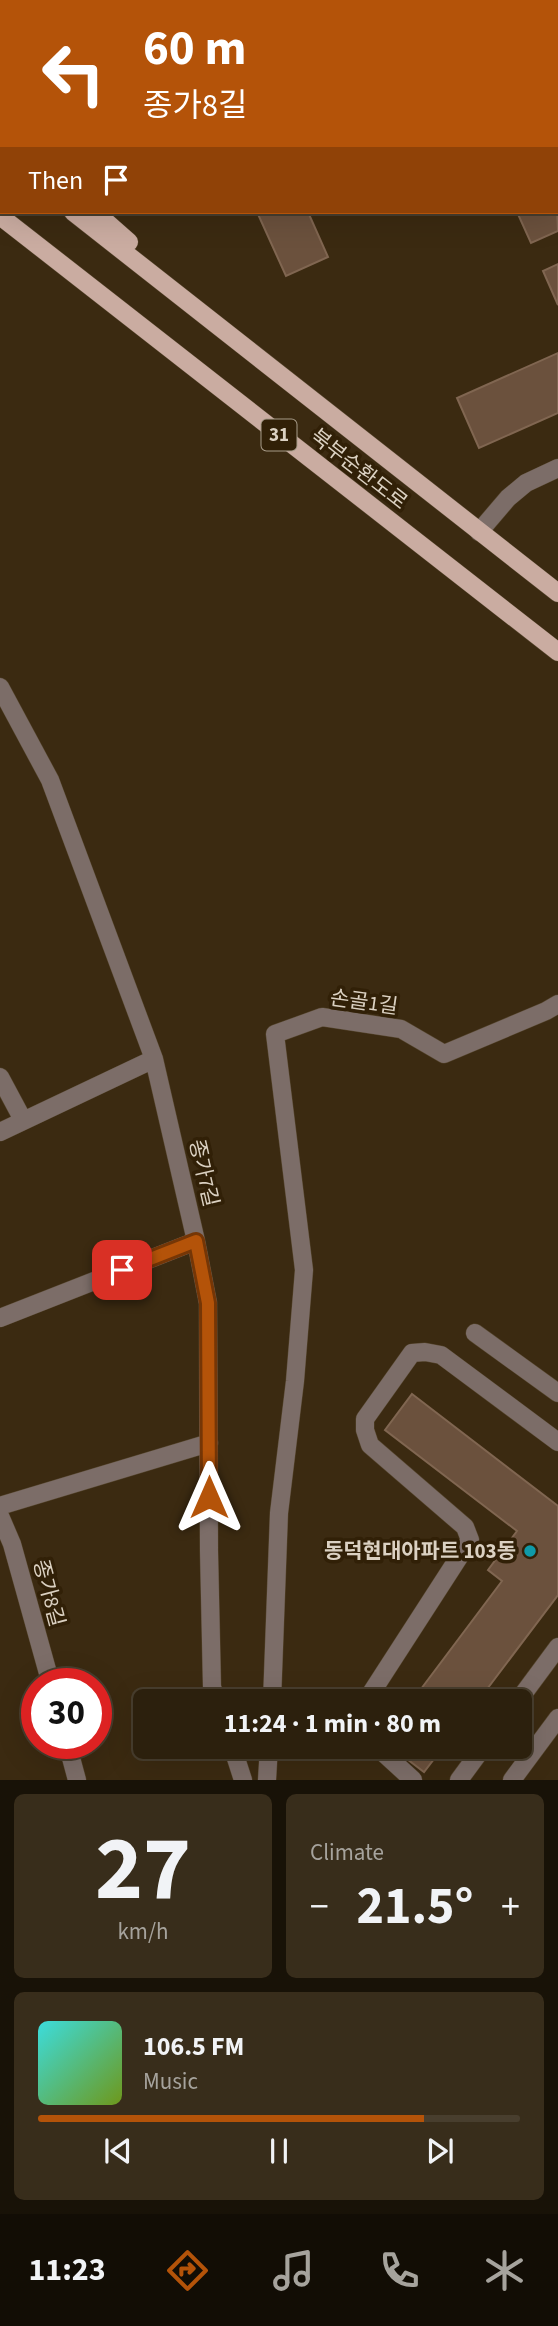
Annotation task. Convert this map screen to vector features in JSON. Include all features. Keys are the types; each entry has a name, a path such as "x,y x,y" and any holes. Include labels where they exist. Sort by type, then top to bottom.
{"main road":[{"name":"북부순환도로","path":"76,214 558,593"},
{"path":"97,214 303,394"},
{"name":"북부순환도로","path":"0,216 558,652"},
{"path":"0,231 275,432"}],"street":[{"path":"479,531 508,498 526,483 558,468"},
{"name":"종가7길","path":"0,687 50,780 154,1059 196,1241 208,1303 213,1689"},
{"name":"손골1길","path":"272,1689 279,1513 295,1381 304,1270 275,1034 322,1017 401,1029 444,1054 554,1012"},
{"path":"0,1132 154,1059"},
{"path":"0,1077 23,1120"},
{"path":"0,1318 196,1241"},
{"path":"475,1333 558,1393"},
{"path":"374,1689 470,1540 465,1527 370,1445 365,1430 365,1419 412,1353 425,1352 441,1356 558,1442"},
{"path":"0,1506 209,1443"},
{"name":"종가8길","path":"0,1516 12,1544 47,1668"},
{"path":"527,1689 558,1647"},
{"path":"512,1780 558,1718"},
{"path":"71,1759 77,1780"},
{"path":"236,1759 243,1780"},
{"path":"267,1780 268,1759"},
{"path":"391,1759 414,1780"},
{"path":"459,1780 474,1759"}],"building":[{"path":"258,214 309,214 328,257 286,276"},
{"path":"518,214 557,214 558,231 531,243"},
{"path":"558,264 558,305 543,271"},
{"path":"558,353 558,413 479,448 457,398"},
{"name":"동덕현대아파트 103동","path":"412,1394 558,1506 558,1595 487,1689 421,1689 502,1581 488,1570 517,1531 385,1430"},
{"path":"407,1759 434,1759 424,1772"}],"place":[{"name":"동덕현대아파트 103동","path":"530,1551"}],"route":[{"path":"122,1270 196,1241 208,1303 209,1497"}]}
